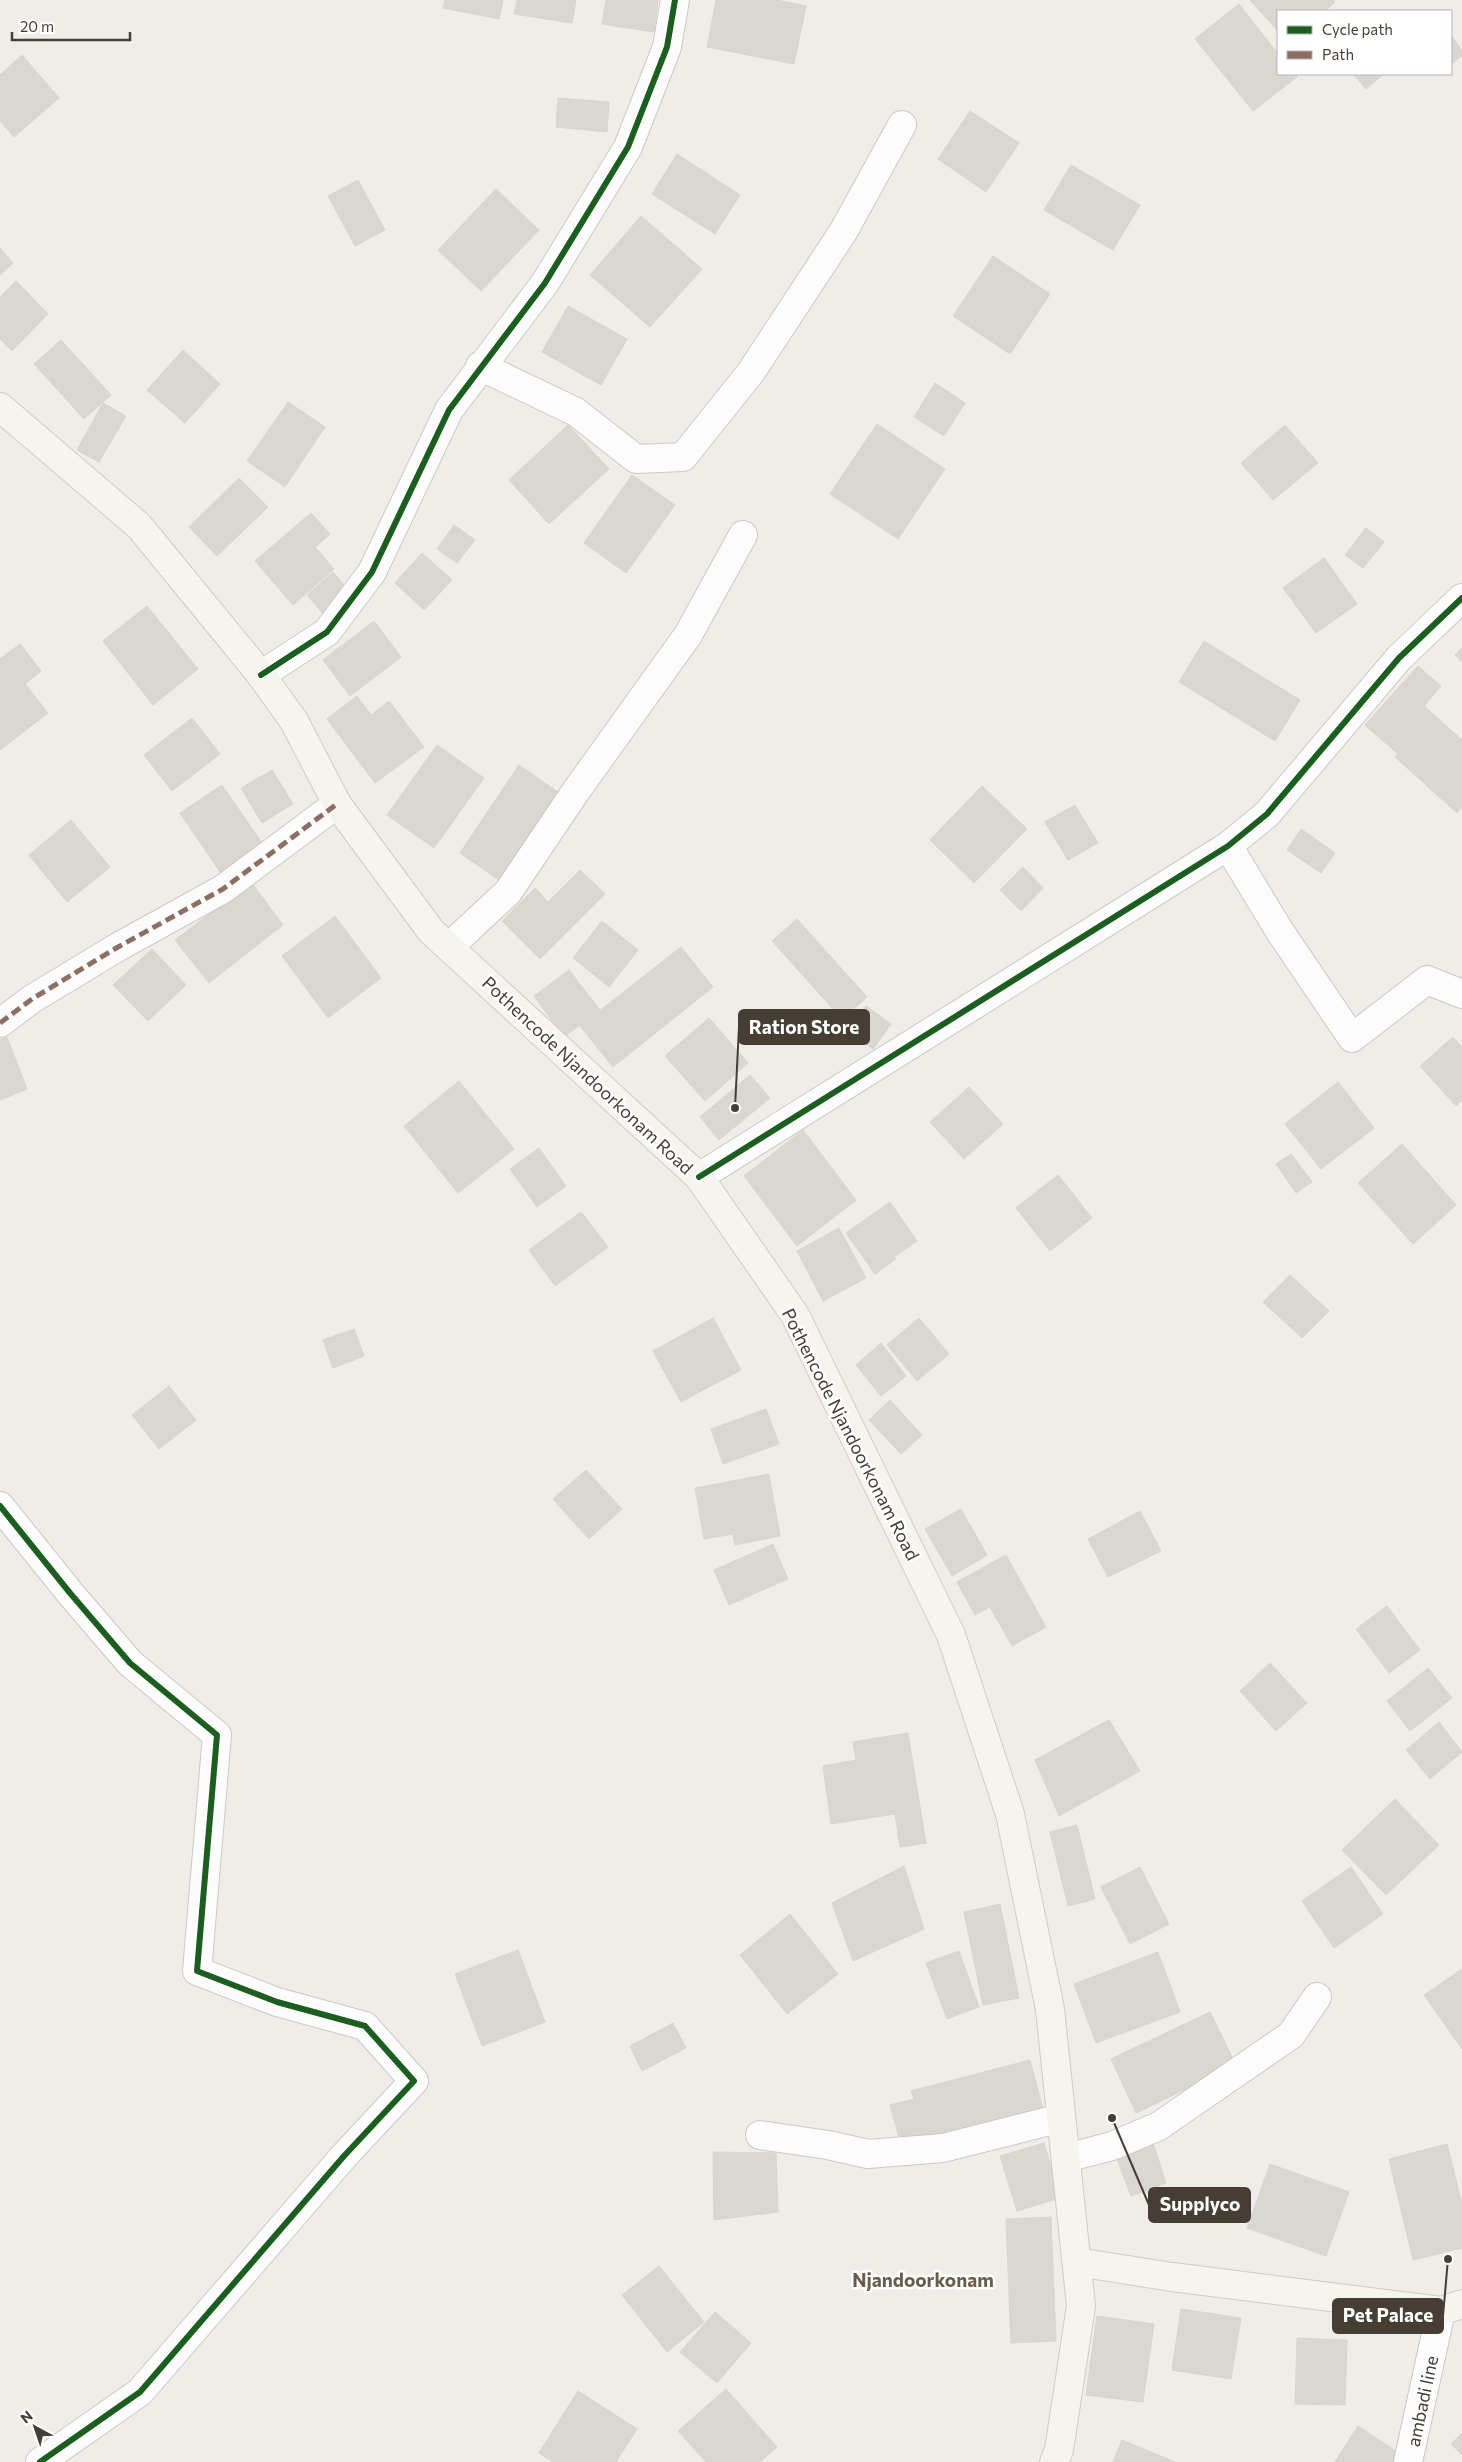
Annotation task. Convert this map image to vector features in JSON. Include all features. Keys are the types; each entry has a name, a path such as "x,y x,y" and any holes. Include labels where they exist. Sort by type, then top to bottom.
{"main road":[{"name":"Pothencode Njandoorkonam Road","path":"0,407 139,526 262,674 294,721 337,804 431,931 699,1177 794,1315 951,1635 1010,1814 1050,2009 1081,2306 1059,2450 1054,2462"},
{"path":"1077,2262 1172,2277 1452,2308"}],"street":[{"path":"262,674 327,632 372,572 449,410 480,366 545,283 628,147 667,47 675,0"},
{"path":"480,366 576,412 636,459 683,458 751,372 843,232 902,125"},
{"path":"449,947 508,892 576,791 688,635 743,535"},
{"path":"699,1177 1228,846 1267,814 1399,658 1462,598"},
{"path":"0,1023 32,999 118,947 223,889 337,804"},
{"path":"1228,846 1279,930 1352,1038 1427,980 1462,994"},
{"path":"0,1506 70,1593 130,1663 217,1735 197,1971 278,2002 365,2026 414,2082 344,2156 140,2392 40,2462"},
{"path":"1066,2158 1112,2146 1159,2126 1291,2035 1317,1997"},
{"path":"760,2135 828,2144 868,2154 943,2148 1061,2118"},
{"name":"ambadi line","path":"1408,2462 1452,2308"}],"building":[{"path":"445,0 503,0 499,19 443,8"},
{"path":"517,0 576,0 572,23 514,14"},
{"path":"606,0 658,0 654,32 602,24"},
{"path":"716,0 777,0 806,6 794,64 707,47"},
{"path":"1250,0 1334,0 1335,2 1326,10 1277,10 1277,30"},
{"path":"1239,4 1277,53 1277,75 1295,75 1297,77 1253,111 1195,39"},
{"path":"1452,36 1462,51 1462,56 1452,63"},
{"path":"22,55 59,98 14,137 0,121 0,75"},
{"path":"1354,75 1383,75 1366,89"},
{"path":"558,98 609,102 607,132 556,127"},
{"path":"970,111 1019,143 986,192 938,159"},
{"path":"677,154 740,195 715,234 652,194"},
{"path":"1071,165 1140,205 1113,250 1044,210"},
{"path":"358,180 385,230 355,246 328,196"},
{"path":"496,189 539,230 481,291 438,250"},
{"path":"641,216 702,269 650,327 590,275"},
{"path":"0,248 13,263 0,275"},
{"path":"993,256 1050,294 1010,354 953,316"},
{"path":"16,281 48,314 12,351 0,339 0,297"},
{"path":"568,306 627,339 601,385 542,352"},
{"path":"61,340 111,395 84,419 34,364"},
{"path":"183,350 220,384 185,423 147,390"},
{"path":"935,383 965,403 944,436 914,417"},
{"path":"288,402 325,427 285,487 247,461"},
{"path":"103,403 126,416 99,462 77,450"},
{"path":"877,424 945,469 898,539 830,494"},
{"path":"568,425 609,469 549,524 509,480"},
{"path":"1285,425 1318,463 1273,500 1241,463"},
{"path":"632,475 675,505 626,573 584,543"},
{"path":"239,478 268,507 217,556 189,527"},
{"path":"311,513 330,534 315,547 334,569 293,605 255,561"},
{"path":"454,525 475,540 457,563 437,549"},
{"path":"1366,528 1384,542 1363,568 1345,555"},
{"path":"422,553 452,580 424,610 395,583"},
{"path":"1324,558 1357,604 1316,633 1283,588"},
{"path":"333,572 351,593 325,616 307,595"},
{"path":"147,606 198,669 153,705 103,641"},
{"path":"374,621 401,657 350,696 323,660"},
{"path":"1204,641 1300,700 1275,741 1179,682"},
{"path":"20,644 41,671 25,684 48,713 0,750 0,659"},
{"path":"1462,648 1462,662 1455,655"},
{"path":"1418,666 1441,686 1424,706 1462,740 1462,807 1457,813 1395,757 1398,754 1365,725"},
{"path":"357,696 371,715 389,701 424,747 375,783 327,719"},
{"path":"192,718 220,754 172,791 144,755"},
{"path":"437,745 484,778 434,848 387,815"},
{"path":"519,765 559,793 499,880 460,853"},
{"path":"272,770 293,804 262,823 241,788"},
{"path":"222,785 262,843 220,872 180,813"},
{"path":"982,786 1027,829 974,883 930,840"},
{"path":"1075,805 1098,843 1068,860 1045,822"},
{"path":"71,820 110,867 67,902 29,855"},
{"path":"1301,829 1335,853 1321,873 1287,850"},
{"path":"1023,867 1043,888 1021,911 1000,890"},
{"path":"580,870 605,894 540,959 502,921 535,888 548,902"},
{"path":"251,882 283,925 209,983 175,940"},
{"path":"335,916 381,978 328,1018 282,956"},
{"path":"797,919 867,997 842,1019 772,941"},
{"path":"602,921 638,950 609,987 573,958"},
{"path":"681,947 713,987 613,1067 580,1026"},
{"path":"152,949 186,985 148,1021 113,985"},
{"path":"569,970 600,1010 564,1037 534,996"},
{"path":"866,1006 891,1024 873,1049 849,1032"},
{"path":"709,1018 748,1063 705,1101 665,1056"},
{"path":"7,1037 27,1089 0,1100 0,1040"},
{"path":"1453,1037 1462,1047 1462,1100 1456,1106 1420,1066"},
{"path":"750,1075 770,1098 719,1140 700,1117"},
{"path":"459,1081 514,1149 458,1193 404,1126"},
{"path":"1338,1082 1374,1128 1321,1169 1285,1124"},
{"path":"969,1087 1003,1124 964,1159 930,1122"},
{"path":"803,1130 856,1200 797,1246 744,1176"},
{"path":"1402,1144 1456,1205 1413,1244 1358,1183"},
{"path":"539,1148 566,1186 537,1207 510,1169"},
{"path":"1291,1154 1312,1182 1296,1193 1276,1164"},
{"path":"1058,1175 1092,1218 1050,1251 1016,1208"},
{"path":"890,1202 917,1241 894,1257 896,1259 875,1274 846,1233"},
{"path":"581,1212 608,1247 555,1286 529,1250"},
{"path":"839,1228 866,1278 823,1301 797,1251"},
{"path":"1290,1275 1329,1311 1302,1338 1263,1302"},
{"path":"713,1318 741,1370 681,1402 653,1351"},
{"path":"919,1318 949,1354 917,1381 887,1345"},
{"path":"354,1329 364,1356 333,1368 323,1340"},
{"path":"881,1343 906,1376 881,1396 856,1365"},
{"path":"169,1386 196,1420 159,1449 132,1415"},
{"path":"890,1400 922,1435 901,1454 869,1420"},
{"path":"766,1409 779,1444 723,1464 711,1429"},
{"path":"586,1470 622,1509 589,1539 553,1499"},
{"path":"769,1474 780,1536 735,1545 733,1534 704,1539 695,1488"},
{"path":"961,1509 987,1555 952,1576 925,1529"},
{"path":"1140,1511 1161,1551 1108,1577 1088,1539"},
{"path":"773,1544 788,1579 729,1605 714,1570"},
{"path":"1006,1555 1046,1627 1012,1646 990,1607 975,1615 957,1582"},
{"path":"1387,1606 1420,1650 1389,1673 1356,1629"},
{"path":"1270,1663 1307,1703 1276,1731 1240,1691"},
{"path":"1428,1668 1452,1698 1410,1731 1387,1701"},
{"path":"1109,1720 1140,1771 1059,1816 1035,1760"},
{"path":"1439,1722 1462,1752 1430,1779 1406,1750"},
{"path":"908,1733 926,1843 900,1847 895,1814 831,1824 823,1766 856,1760 853,1742"},
{"path":"1395,1799 1439,1845 1386,1895 1342,1850"},
{"path":"1077,1825 1095,1899 1068,1906 1050,1832"},
{"path":"904,1866 924,1929 853,1961 832,1903"},
{"path":"1140,1867 1169,1924 1130,1944 1101,1887"},
{"path":"1351,1867 1383,1914 1334,1948 1302,1901"},
{"path":"1000,1904 1019,1998 983,2005 964,1912"},
{"path":"790,1914 838,1974 787,2014 740,1955"},
{"path":"518,1950 545,2022 482,2046 455,1974"},
{"path":"959,1951 979,2007 947,2019 926,1963"},
{"path":"1158,1952 1180,2012 1096,2043 1074,1984"},
{"path":"1462,1969 1462,2049 1424,1995"},
{"path":"1210,2012 1236,2065 1136,2113 1111,2059"},
{"path":"673,2023 686,2048 642,2071 630,2046"},
{"path":"1030,2060 1043,2109 901,2145 890,2105 914,2099 911,2091"},
{"path":"1044,2143 1060,2198 1017,2211 1000,2156"},
{"path":"1153,2143 1166,2183 1131,2196 1116,2156"},
{"path":"1447,2144 1462,2204 1462,2248 1413,2260 1389,2159"},
{"path":"713,2152 776,2153 778,2212 714,2220"},
{"path":"1270,2164 1349,2192 1326,2256 1247,2228"},
{"path":"1051,2217 1056,2341 1011,2343 1006,2219"},
{"path":"659,2266 704,2322 667,2352 622,2295"},
{"path":"1181,2309 1241,2318 1231,2379 1172,2370"},
{"path":"715,2312 751,2343 717,2383 680,2352"},
{"path":"1097,2316 1154,2324 1143,2402 1086,2395"},
{"path":"1297,2338 1347,2340 1345,2405 1295,2404"},
{"path":"726,2389 777,2447 760,2462 706,2462 678,2431"},
{"path":"578,2391 637,2429 616,2462 553,2462 539,2453"},
{"path":"1358,2426 1400,2454 1394,2462 1335,2462"},
{"path":"1462,2433 1462,2455 1451,2444"},
{"path":"1122,2440 1175,2462 1113,2462"}],"marked path":[{"path":"0,1023 32,999 118,947 223,889 337,804"}],"cycle path":[{"path":"261,675 327,632 372,572 449,410 545,283 628,147 667,47 675,0"},
{"path":"699,1177 1228,846 1267,814 1399,658 1462,598"},
{"path":"0,1506 70,1593 130,1663 217,1735 197,1971 277,2002 365,2026 414,2081 344,2156 140,2392 40,2462"}],"place":[{"name":"Ration Store","path":"735,1108"},
{"name":"Supplyco","path":"1112,2118"},
{"name":"Pet Palace","path":"1448,2259"}],"district":[{"name":"Njandoorkonam","path":"923,2279"}]}
